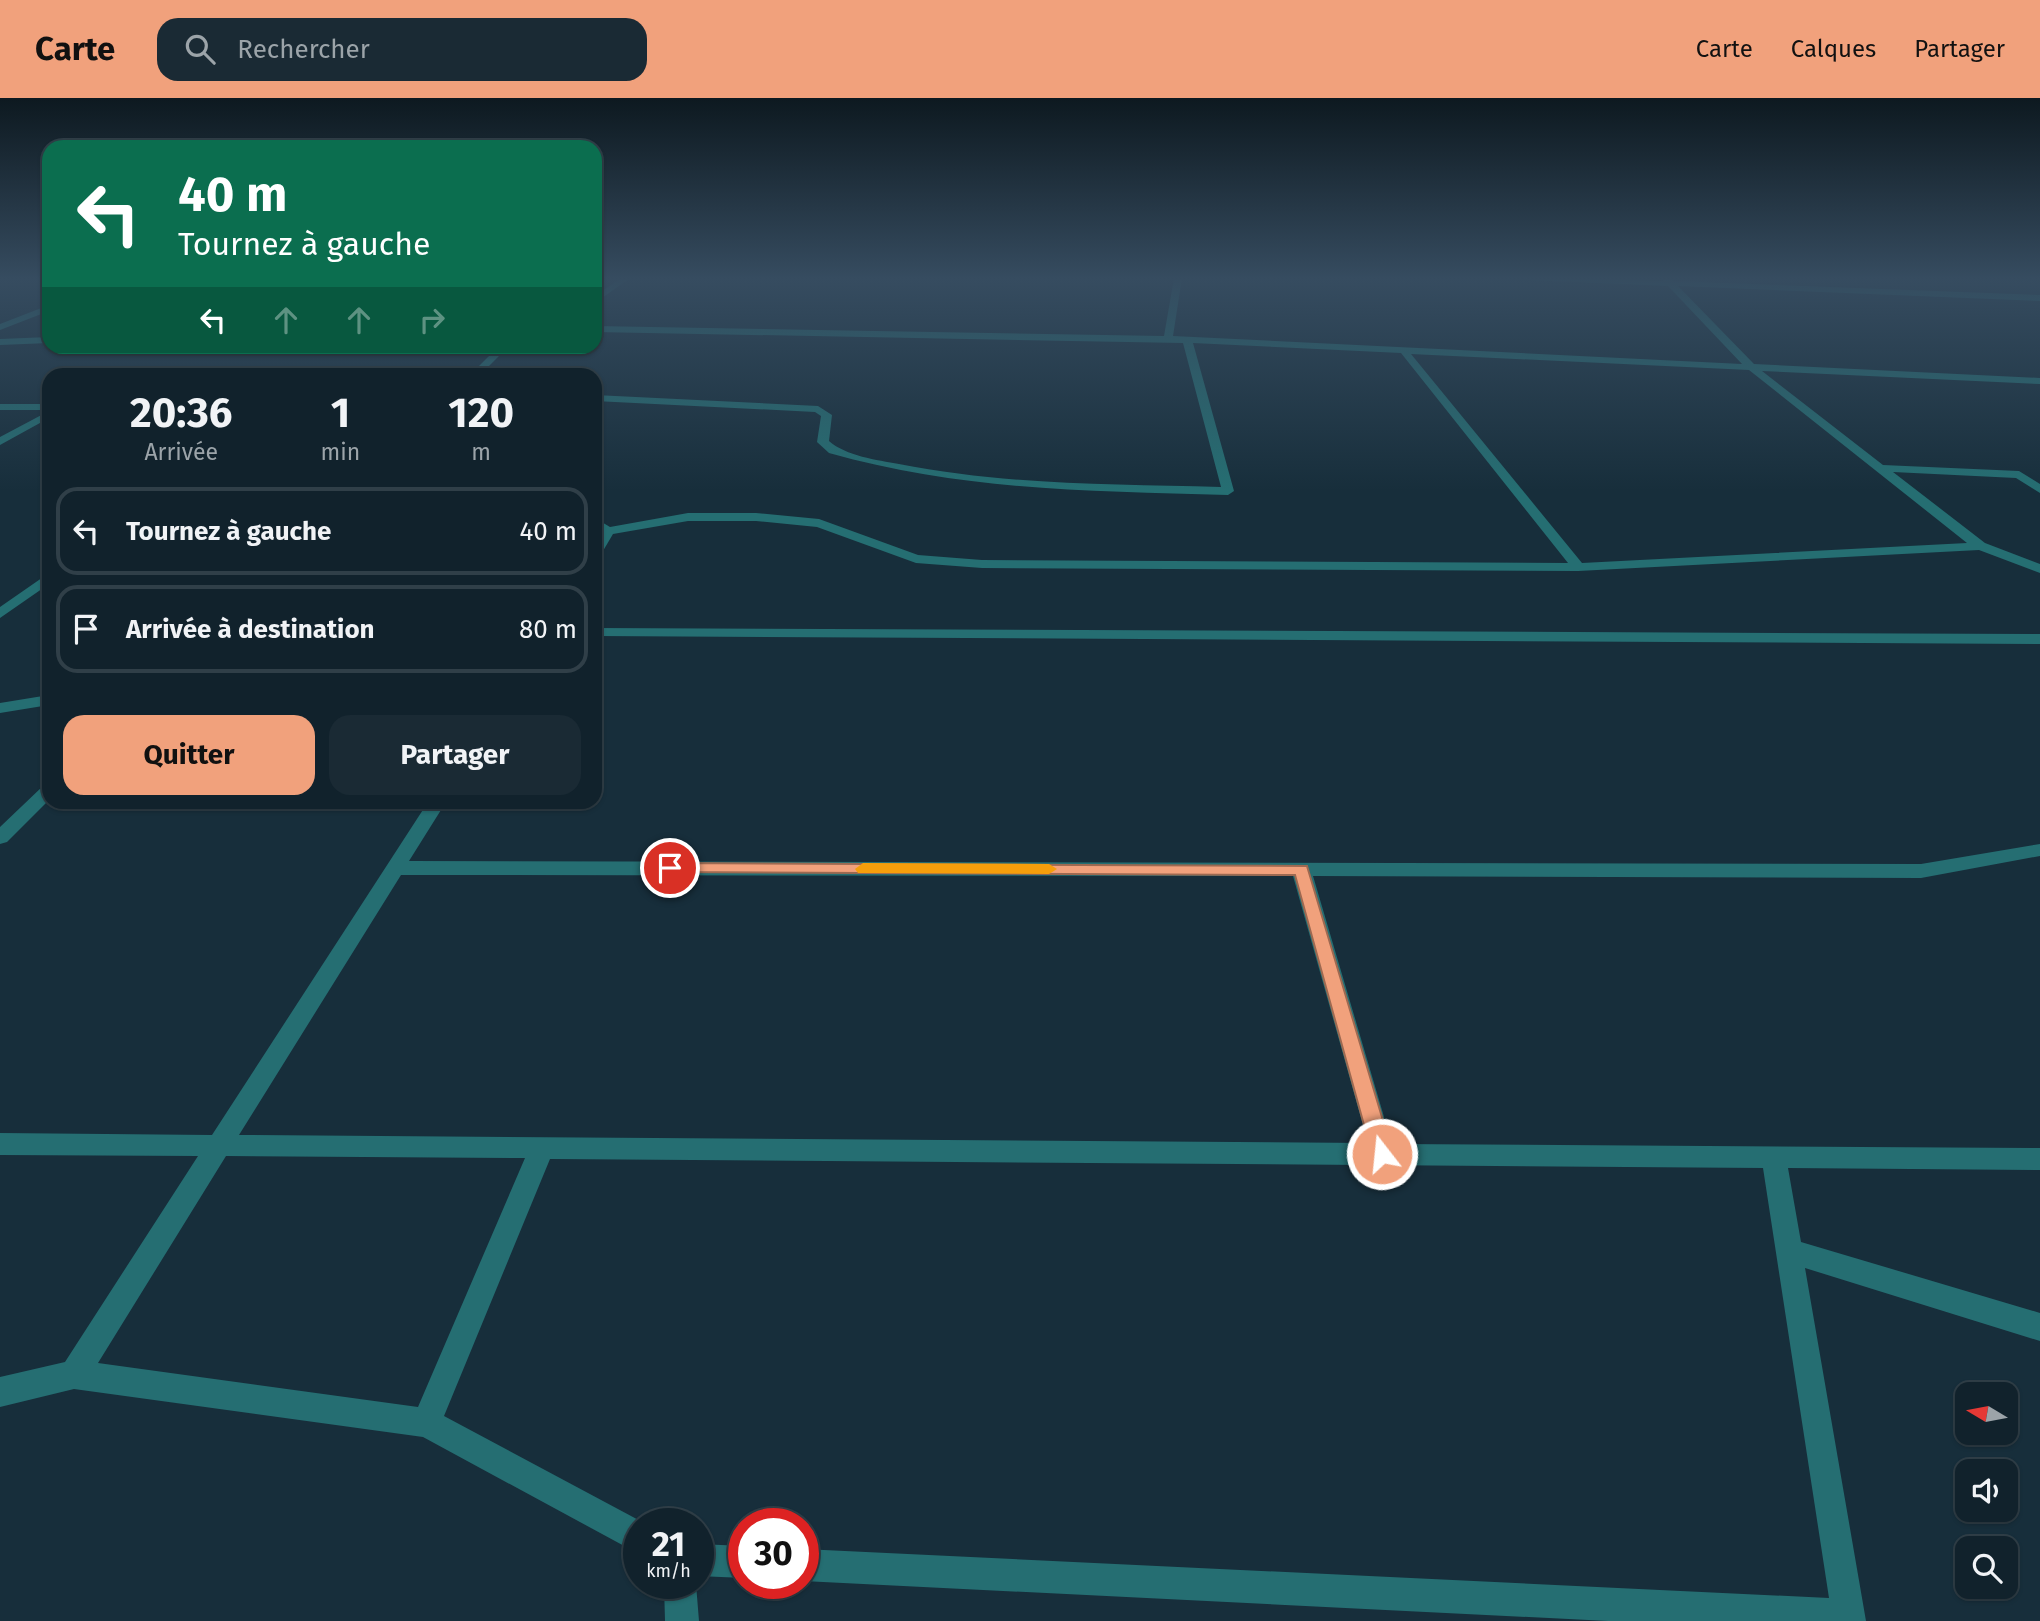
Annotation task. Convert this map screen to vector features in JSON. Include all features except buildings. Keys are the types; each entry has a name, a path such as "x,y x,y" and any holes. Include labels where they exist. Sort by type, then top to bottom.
{"street":[{"path":"602,398 818,409 827,415 823,442 833,451 936,477 980,482 1228,491 1190,349"},
{"path":"1366,349 2040,381"},
{"path":"1733,349 1751,367 1980,546 2040,569"},
{"path":"1404,351 1578,567"},
{"path":"482,368 497,354"},
{"path":"0,407 42,407"},
{"path":"0,442 42,418"},
{"path":"1879,468 2019,475 2040,489"},
{"path":"602,527 608,531 688,517 756,517 819,523 916,559 982,564 1578,567 1980,546"},
{"path":"602,541 608,531"},
{"path":"0,614 42,582"},
{"path":"602,632 2040,639"},
{"path":"0,708 42,701"},
{"path":"0,838 42,797"},
{"path":"74,1374 433,809"},
{"path":"395,868 1921,871 2040,850"},
{"path":"1301,869 1382,1154"},
{"path":"0,1144 2040,1159"},
{"path":"426,1423 542,1148"},
{"path":"819,1566 1849,1619 1774,1157"},
{"path":"1790,1251 2040,1327"},
{"path":"0,1392 74,1374 426,1423 623,1529"},
{"path":"681,1599 682,1621"}],"slow traffic":[{"path":"863,869 1049,869"}],"route":[{"path":"670,868 1301,869 1382,1154"}]}
